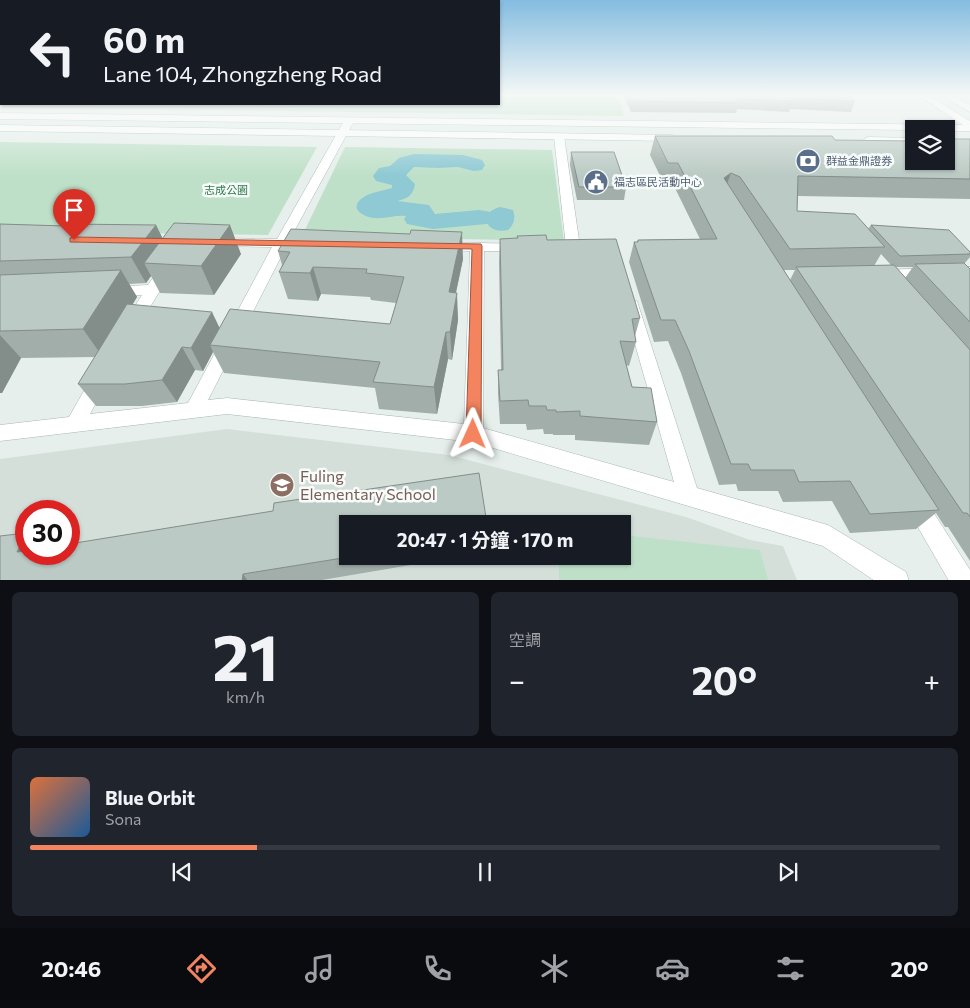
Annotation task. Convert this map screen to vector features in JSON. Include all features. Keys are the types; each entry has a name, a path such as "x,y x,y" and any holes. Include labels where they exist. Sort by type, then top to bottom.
{"main road":[{"path":"194,410 281,243 348,122"},
{"path":"459,122 970,127"},
{"path":"0,128 680,138"},
{"path":"559,136 568,247 591,247"},
{"path":"859,140 905,141"},
{"path":"204,242 320,244"},
{"path":"428,245 535,247"},
{"path":"473,434 477,246"},
{"path":"122,340 151,290 173,258"},
{"path":"874,261 899,289"},
{"path":"867,275 970,272"},
{"path":"626,284 688,495"},
{"path":"94,292 151,290"},
{"path":"74,425 108,366"},
{"path":"0,433 227,406 473,434 828,536 897,580"},
{"path":"906,488 963,580"}],"shaded area":[{"name":"Fuling Elementary School","path":"227,429 449,455 686,517 750,540 783,546 797,580 0,580 0,459"}],"green space":[{"name":"志成公園","path":"0,142 317,147 268,235 0,231"},
{"path":"345,147 552,150 564,241 302,236"},
{"path":"631,536 760,550 768,580 559,580 559,565 631,565"}],"water":[{"path":"500,207 513,210 514,221 508,230 500,231 494,229 487,222 489,213"}],"building":[{"path":"655,136 832,136 835,140 905,141 905,170 955,170 955,139 970,139 970,179 798,176 797,211 855,214 885,247 790,249 740,177 731,173 724,178 939,510 870,514 850,481 799,482 794,470 751,470 748,464 731,464 689,351 675,320 661,320 634,242 638,242 638,240 717,239 678,163 668,163"},
{"path":"571,152 614,152 626,187 579,187"},
{"path":"174,223 230,225 201,266 144,263"},
{"path":"0,224 65,226 67,224 156,225 131,257 0,261"},
{"path":"871,225 949,230 970,254 900,256"},
{"path":"291,229 410,234 411,230 462,232 449,292 457,293 450,332 446,332 434,387 373,382 380,362 210,345 230,309 390,324 404,277 366,273 367,269 313,267 310,273 279,272 290,252 278,251"},
{"path":"546,235 547,240 616,239 640,318 632,319 636,342 620,341 632,387 651,388 657,422 580,416 580,411 556,412 556,410 547,410 546,406 529,406 528,400 500,401 498,370 503,370 500,239 518,238 517,236"},
{"path":"964,263 970,269 970,322 915,264"},
{"path":"894,265 970,350 970,517 967,513 963,513 796,267"},
{"path":"121,270 83,329 0,331 0,275"},
{"path":"127,304 212,312 191,348 182,347 162,380 125,384 78,384"},
{"path":"479,473 486,515 339,515 339,559 243,574 242,580 0,580 0,536 15,534 15,565 80,565 80,542 273,511 274,503"}],"waterway":[{"path":"474,165 458,160 408,162 396,173 387,173 384,176 401,181 404,184 402,192 374,201 369,204 369,209 375,211 400,208 421,210 424,213 416,219 433,222 488,218"}],"place":[{"name":"群益金鼎證券","path":"808,161"},
{"name":"福志區民活動中心","path":"596,182"},
{"name":"Fuling Elementary School","path":"282,485"}],"route":[{"path":"74,240 477,246 473,434"}]}
